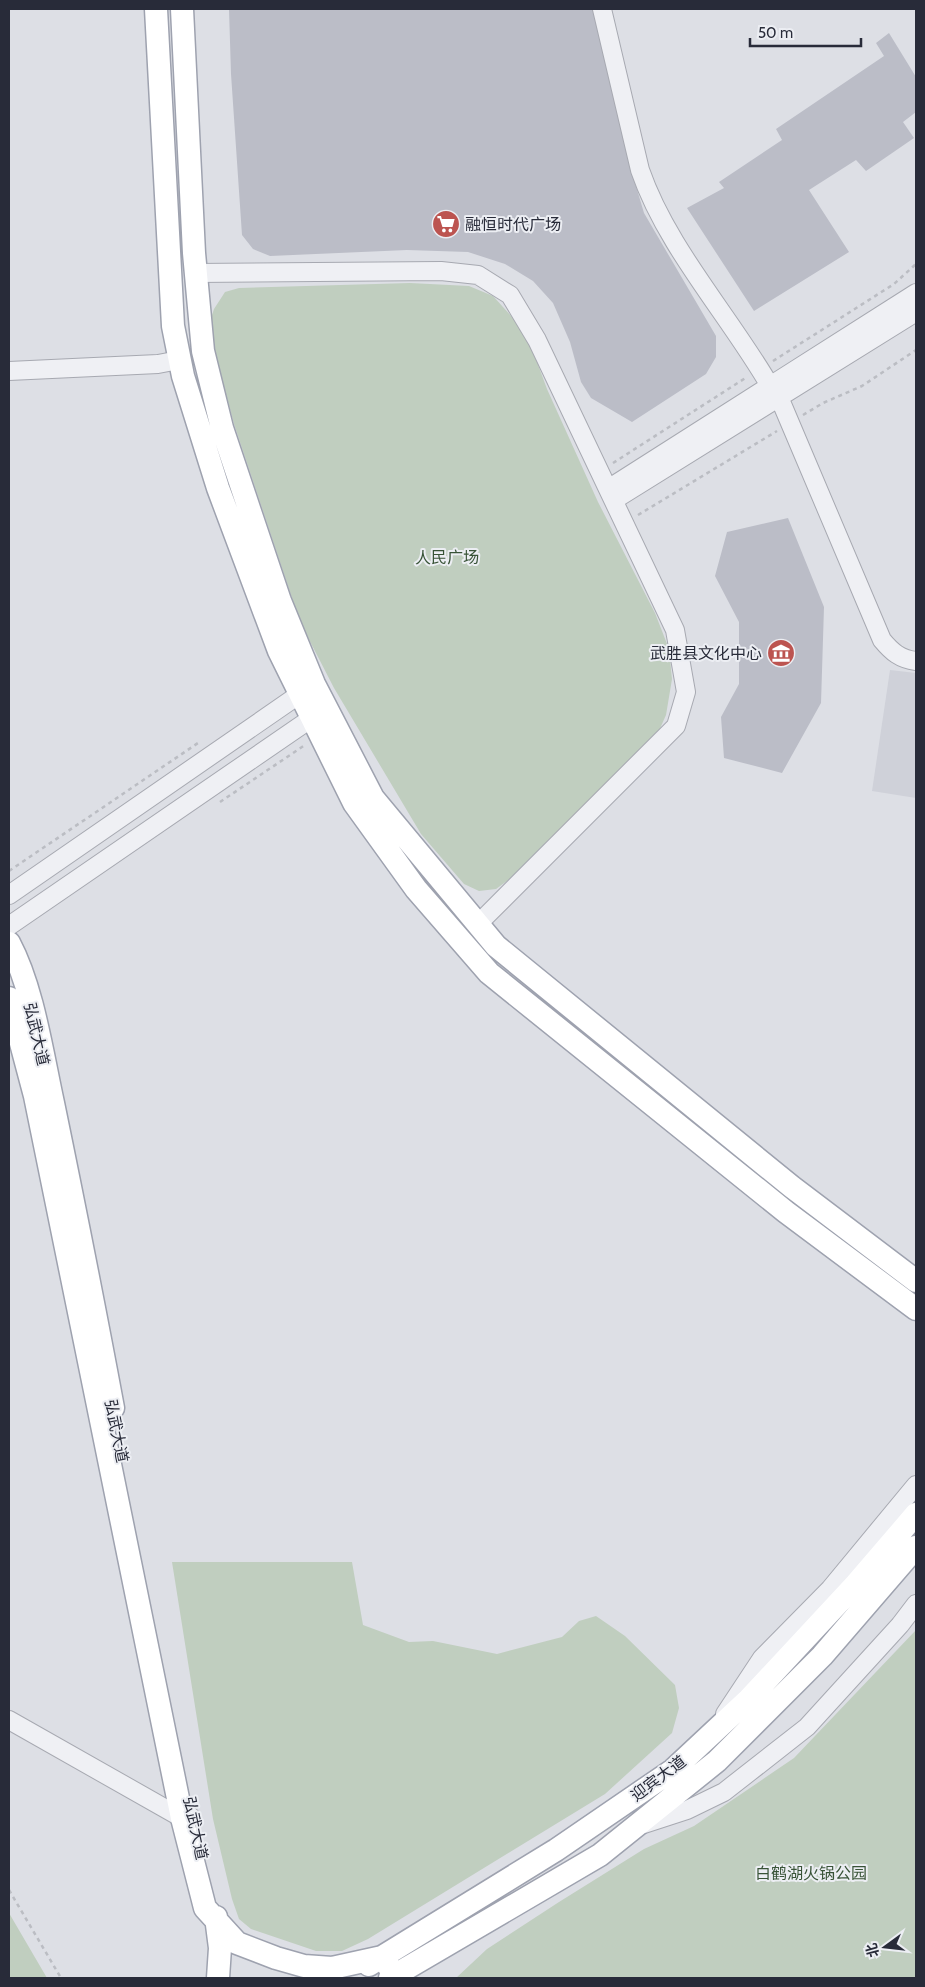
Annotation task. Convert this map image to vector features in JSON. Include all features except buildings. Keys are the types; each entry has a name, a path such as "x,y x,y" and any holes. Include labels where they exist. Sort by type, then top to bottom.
{"main road":[{"path":"156,9 173,326 179,360 218,488 279,651 307,689 319,712 373,798 496,946 761,1162 916,1282"},
{"path":"182,9 202,351 222,428 280,601 307,689"},
{"path":"319,712 354,803 416,888 489,973 786,1212 916,1310"},
{"name":"弘武大道","path":"9,943 25,985 37,1030 78,1221 187,1817"},
{"name":"弘武大道","path":"9,998 34,1096 187,1817 217,1921 220,1948 218,1978"},
{"name":"迎宾大道","path":"385,1972 556,1850 673,1770 749,1699 856,1584 916,1514"},
{"name":"迎宾大道","path":"348,1978 385,1972 600,1854 717,1761 822,1656 916,1547"},
{"path":"217,1921 237,1942 276,1958 304,1966 385,1972"}],"street":[{"path":"602,9 640,170 648,196 666,228 774,392 790,423 882,640 893,652 907,660 916,661"},
{"path":"196,273 441,271 478,275 510,295 537,340 675,630 686,692 676,726 478,924"},
{"path":"611,495 774,392 916,293"},
{"path":"774,392 916,312"},
{"path":"9,371 158,364 179,360"},
{"path":"9,895 307,689"},
{"path":"9,926 319,712"},
{"path":"714,1732 762,1658 830,1589 916,1485"},
{"path":"634,1827 687,1810 724,1792 761,1764 807,1727 900,1625 916,1604"},
{"path":"9,1720 79,1761 187,1817"}],"path":[{"path":"624,524 823,403 862,386 916,350"},
{"path":"9,870 203,740"},
{"path":"9,1890 61,1978"}],"shaded area":[{"path":"890,670 916,673 916,798 872,791"}],"green space":[{"name":"人民广场","path":"410,283 469,286 493,296 513,318 533,351 547,389 598,502 655,613 669,649 672,679 666,715 658,733 515,875 496,889 479,891 464,884 421,834 334,688 300,622 234,424 214,349 210,321 214,309 225,292 239,288"},
{"path":"172,1562 352,1562 363,1625 409,1642 433,1641 497,1654 562,1637 579,1621 596,1616 625,1636 675,1685 679,1708 672,1733 605,1794 368,1939 342,1951 316,1951 251,1929 239,1919 232,1899 213,1819"},
{"name":"白鹤湖火锅公园","path":"916,1630 916,1978 456,1978 487,1949 559,1902 644,1849 694,1826 794,1758"},
{"path":"9,1913 47,1978 9,1978"}],"place":[{"name":"融恒时代广场","path":"446,224"},
{"name":"武胜县文化中心","path":"781,653"}]}
